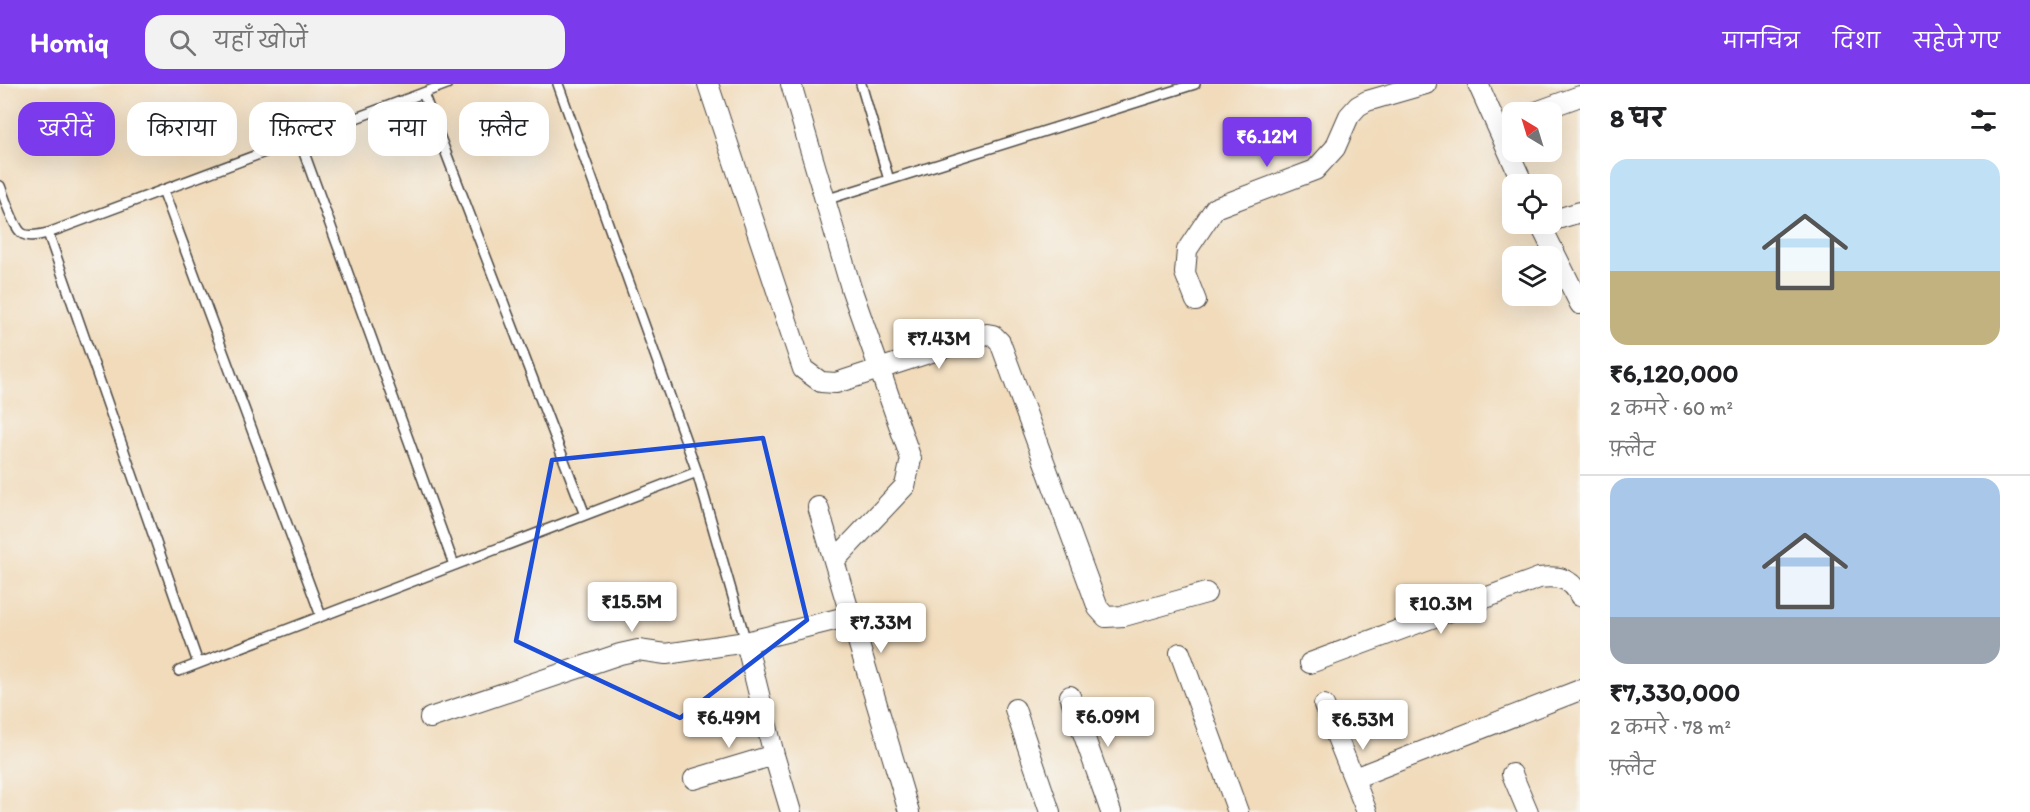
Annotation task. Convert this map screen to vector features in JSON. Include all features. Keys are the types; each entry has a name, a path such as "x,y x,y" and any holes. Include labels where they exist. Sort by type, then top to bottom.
{"street":[{"path":"708,84 803,369 820,382 837,383 987,334 993,335 1000,342 1098,609 1106,617 1124,616 1206,593"},
{"path":"791,84 851,288 911,459 905,486 834,561"},
{"path":"1196,301 1185,273 1187,250 1215,208 1315,170 1335,148 1349,116 1358,106 1367,101 1426,84"},
{"path":"1478,84 1502,120"},
{"path":"1562,103 1580,96"},
{"path":"1562,218 1580,212"},
{"path":"1549,234 1580,304"},
{"path":"818,507 909,812"},
{"path":"1310,663 1539,578 1556,576 1564,579 1576,588 1580,596"},
{"path":"430,718 620,654 638,650 666,654 746,642 850,616"},
{"path":"746,642 774,755 791,812"},
{"path":"1180,653 1239,812"},
{"path":"1356,781 1362,775 1580,690"},
{"path":"1070,696 1111,812"},
{"path":"1324,705 1367,812"},
{"path":"1015,709 1050,812"},
{"path":"694,779 774,755"},
{"path":"1512,774 1528,812"}],"lane":[{"path":"356,118 447,84"},
{"path":"558,84 697,472 746,642"},
{"path":"861,84 889,180"},
{"path":"825,200 1195,84"},
{"path":"423,93 585,515"},
{"path":"0,186 17,228 22,234 30,236 48,233 254,156"},
{"path":"305,156 454,565"},
{"path":"163,190 321,616"},
{"path":"48,233 198,663"},
{"path":"178,671 697,472"}],"highlighted area":[{"path":"763,438 807,620 680,718 516,641 552,460"}]}
